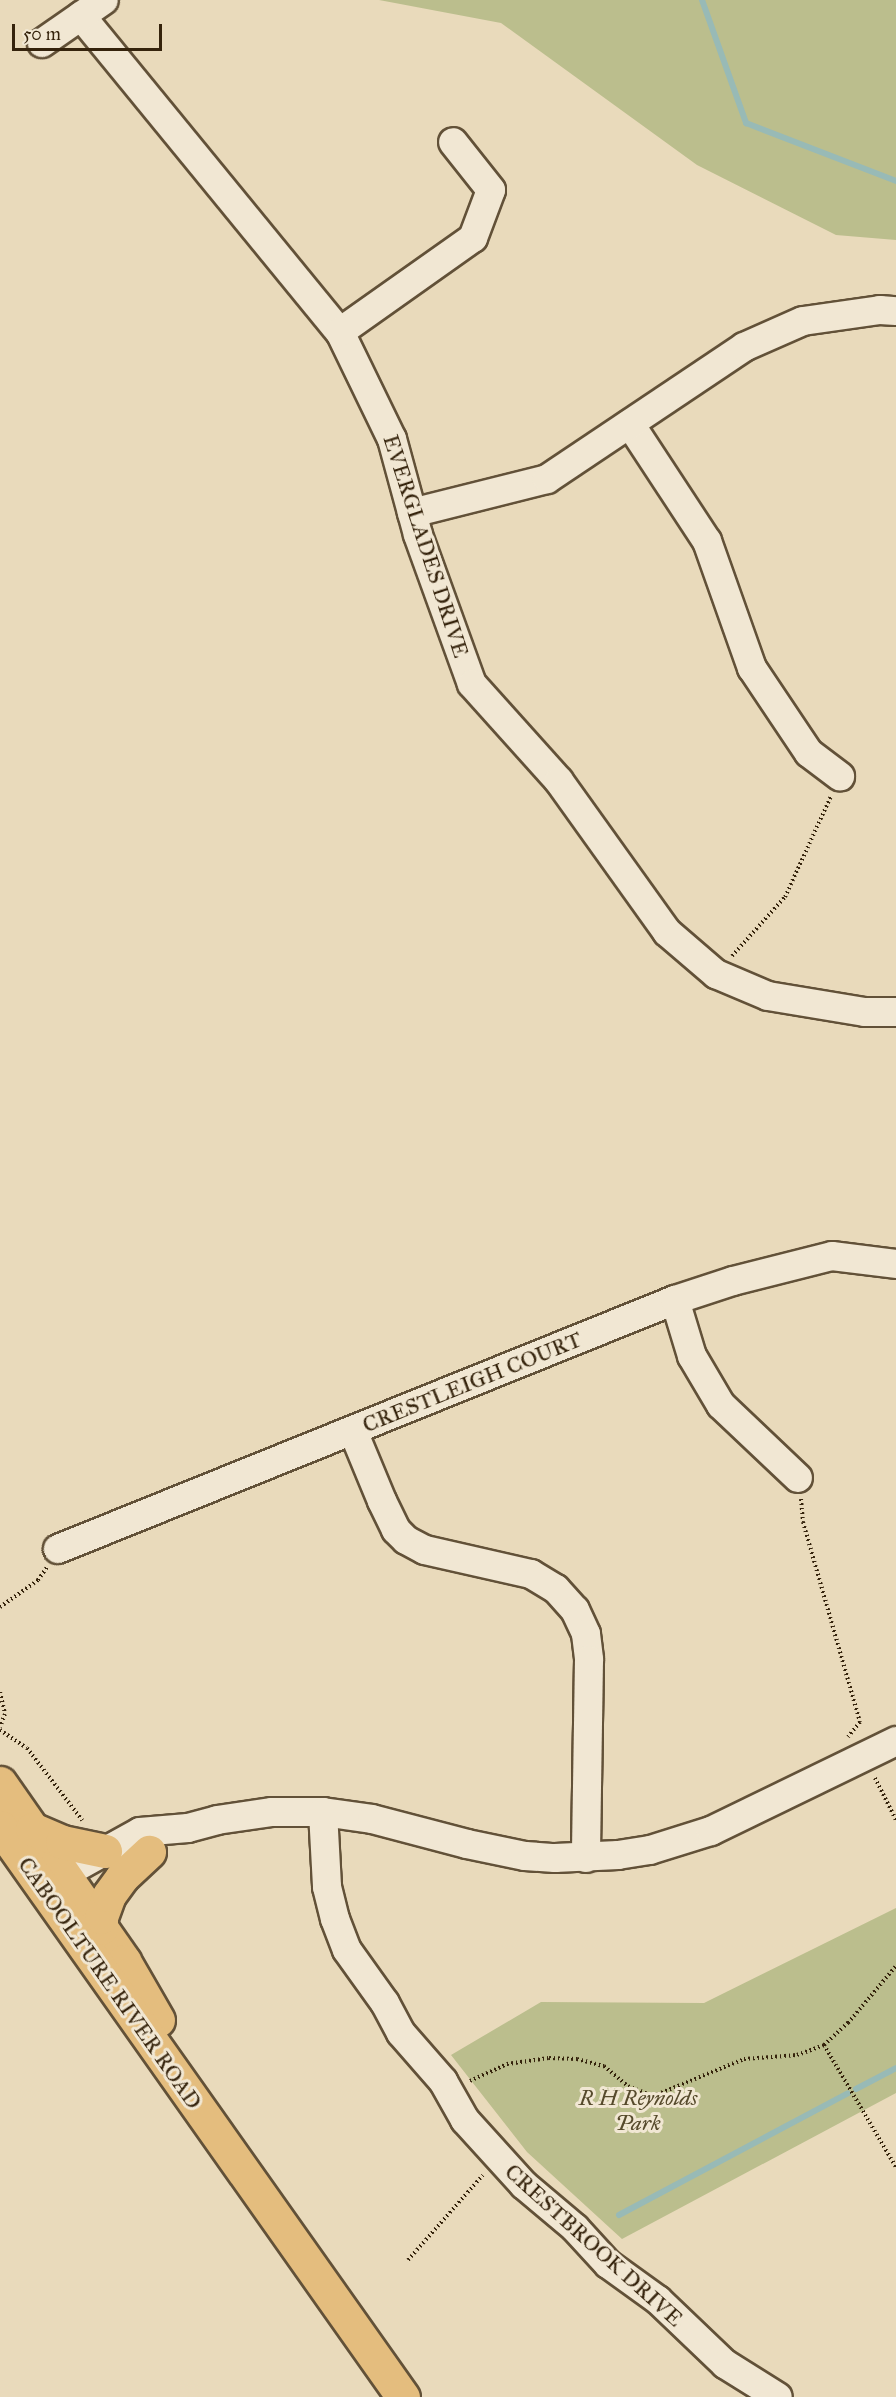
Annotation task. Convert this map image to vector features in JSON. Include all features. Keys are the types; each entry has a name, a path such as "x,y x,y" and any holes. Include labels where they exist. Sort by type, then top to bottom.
{"main road":[{"name":"CABOOLTURE RIVER ROAD","path":"0,1783 32,1829 56,1886 144,2033 221,2138 403,2397"},
{"name":"CABOOLTURE RIVER ROAD","path":"0,1827 56,1886 101,1928 124,1961 160,2023 221,2138"},
{"path":"32,1829 62,1842 96,1839"},
{"path":"101,1928 104,1906 115,1885 149,1852"}],"street":[{"path":"42,43 92,8"},
{"name":"EVERGLADES DRIVE","path":"92,8 340,332 392,439 412,513 472,684 559,781 667,932 716,974 768,996 865,1012 896,1012"},
{"path":"340,332 473,238 491,190 453,142"},
{"path":"412,513 547,479 744,347 803,321 880,310 896,311"},
{"path":"630,424 706,541 752,668 809,753 840,776"},
{"name":"CRESTLEIGH COURT","path":"58,1549 675,1300 733,1281 832,1257 896,1264"},
{"path":"675,1300 692,1356 721,1405 798,1478"},
{"path":"353,1431 396,1530 406,1540 425,1550 531,1574 556,1589 575,1610 585,1634 589,1660 586,1858"},
{"path":"56,1886 96,1839 188,1828 245,1815 323,1812 372,1819 496,1851 555,1858 586,1858 650,1850 711,1831 896,1741"},
{"name":"CRESTBROOK DRIVE","path":"323,1812 327,1887 335,1919 347,1950 385,2003 401,2033 443,2081 465,2120 524,2185 575,2228 608,2264 658,2300 725,2364 778,2397"},
{"path":"56,1886 149,1852 188,1828"}],"path":[{"path":"716,974 785,897 840,776"},
{"path":"798,1478 803,1522 860,1722 846,1740 849,1744"},
{"path":"0,1607 38,1580 58,1549"},
{"path":"0,1692 5,1714 0,1728 27,1748 96,1839"},
{"path":"875,1778 896,1820"},
{"path":"466,2084 480,2074 507,2064 549,2058 578,2059 604,2066 628,2086 653,2096 744,2059 796,2055 824,2045 848,2023 896,1966"},
{"path":"824,2045 896,2167"},
{"path":"408,2260 485,2174 480,2168"}],"green space":[{"path":"379,0 896,0 896,240 836,235 697,165 501,23"},
{"name":"R H Reynolds Park","path":"896,1908 896,2093 622,2239 527,2152 451,2055 541,2002 704,2003"}],"waterway":[{"path":"702,0 746,123 896,181"},
{"path":"856,2089 896,2068"},
{"path":"619,2215 848,2093"}]}
